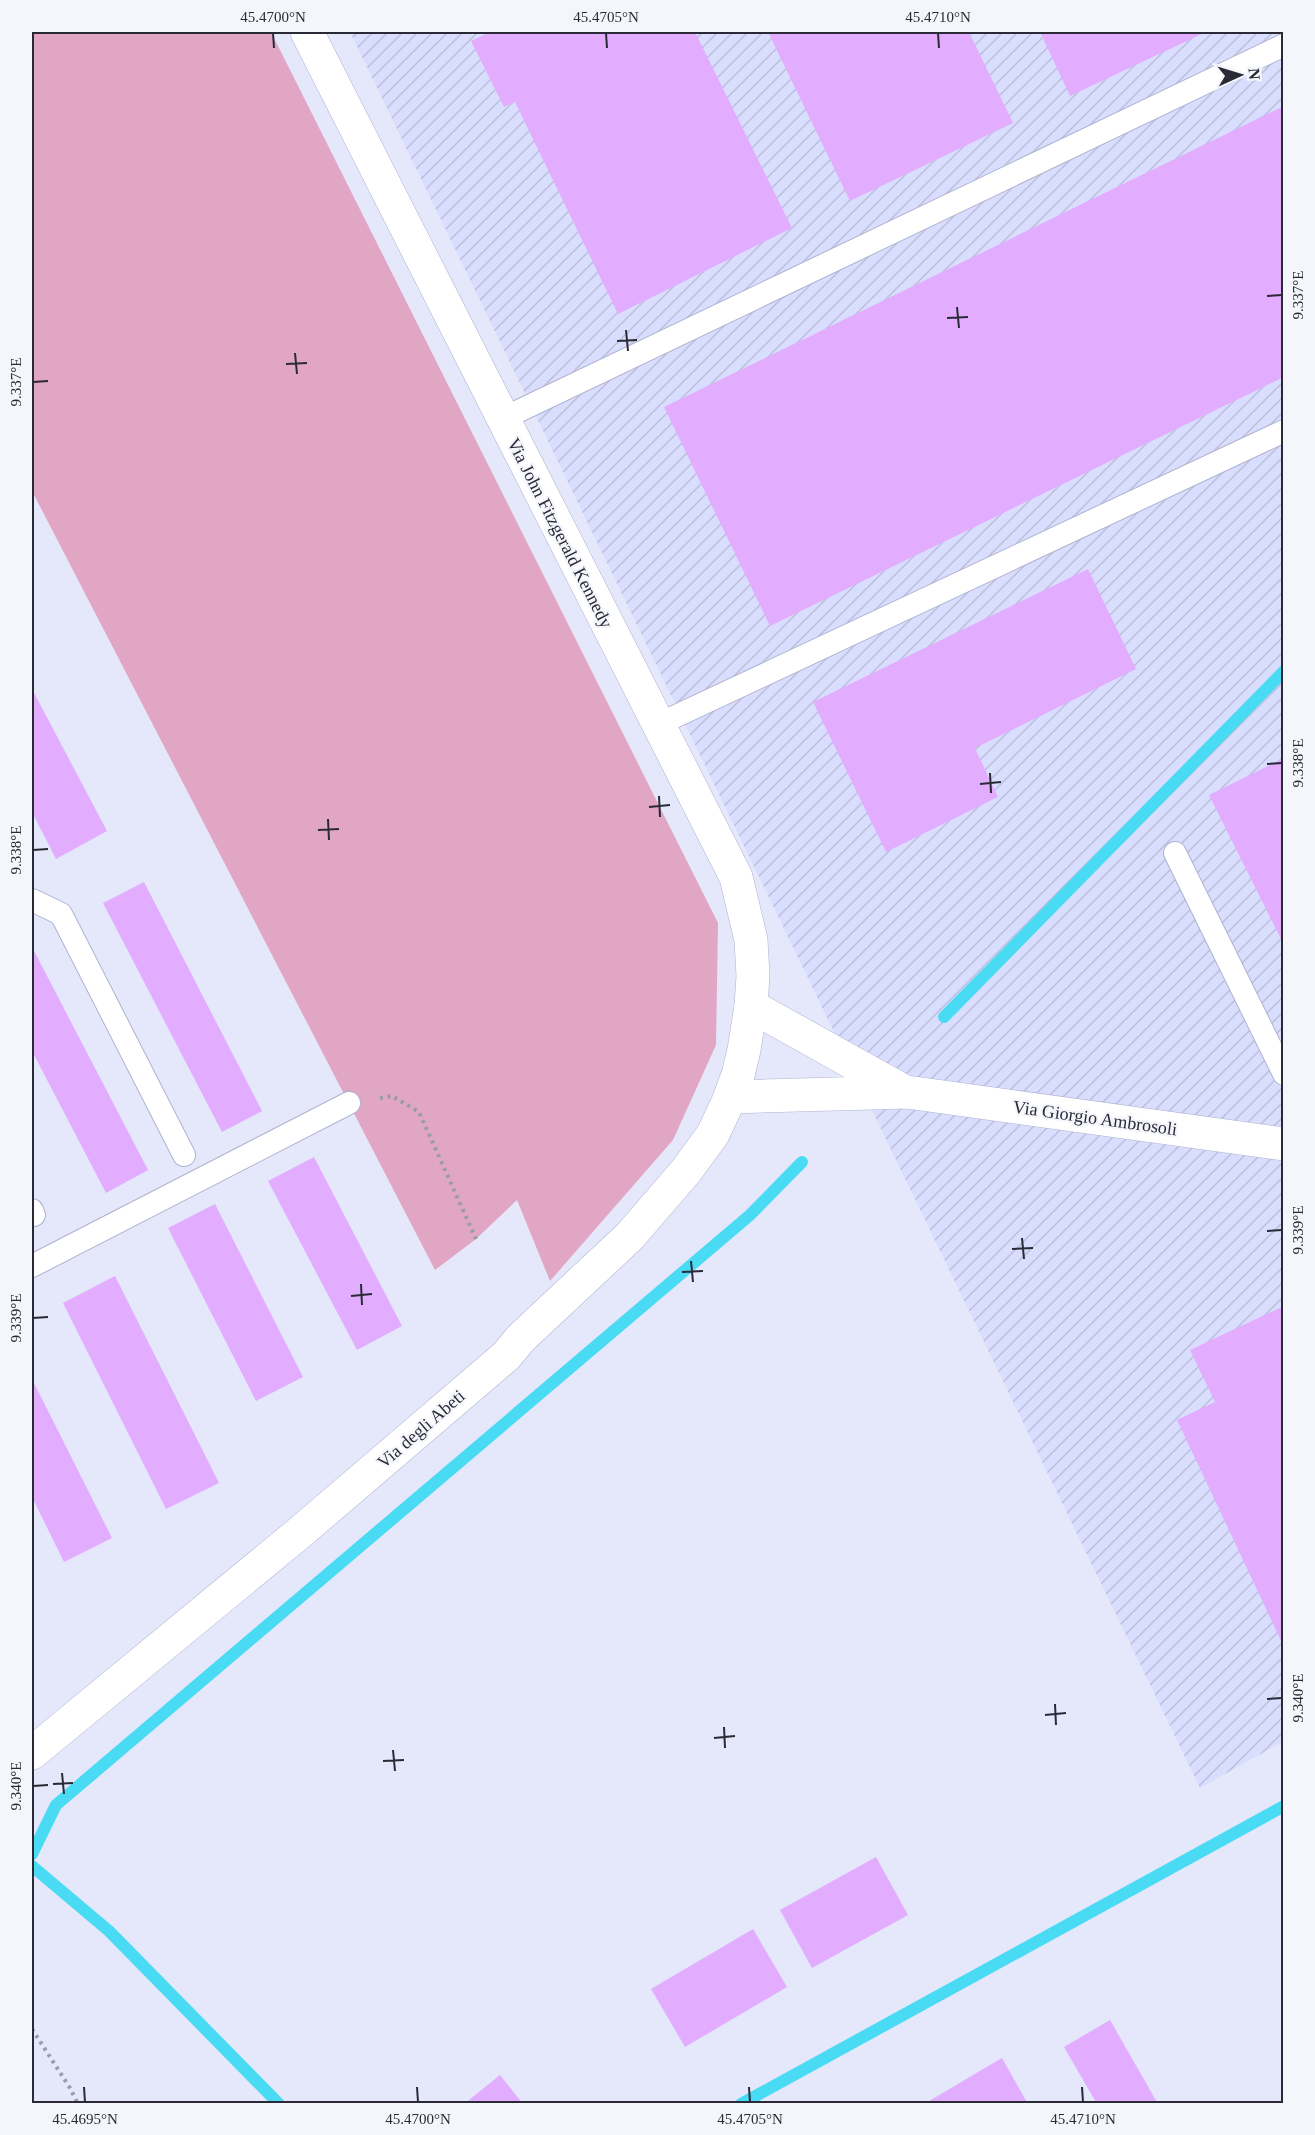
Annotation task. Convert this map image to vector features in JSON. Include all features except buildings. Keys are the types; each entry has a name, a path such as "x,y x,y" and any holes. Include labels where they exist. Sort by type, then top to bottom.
{"street":[{"name":"Via John Fitzgerald Kennedy","path":"307,32 736,877 751,940 751,1006 744,1050"},
{"name":"Via Giorgio Ambrosoli","path":"751,1006 907,1092"},
{"name":"Via degli Abeti","path":"32,1753 298,1534 506,1356 521,1338 630,1236 686,1171 713,1134 730,1097 744,1050"},
{"name":"Via Giorgio Ambrosoli","path":"730,1097 907,1092 1284,1144"}],"lane":[{"path":"502,419 1284,45"},
{"path":"657,725 1284,431"},
{"path":"1175,853 1284,1074"},
{"path":"32,900 61,914 184,1155"},
{"path":"32,1266 349,1103"}],"path":[{"path":"349,1103 392,1096 419,1112 476,1239"},
{"path":"32,2030 78,2103"}],"shaded area":[{"path":"32,32 271,32 718,923 716,1045 673,1140 550,1281 517,1200 476,1239 435,1270 32,491"},
{"path":"350,32 1283,32 1284,1741 1200,1788"}],"waterway":[{"path":"944,1017 1284,671"},
{"path":"32,1854 56,1805 750,1215 802,1162"},
{"path":"741,2104 1284,1806"},
{"path":"32,1866 109,1931 279,2104"}]}
